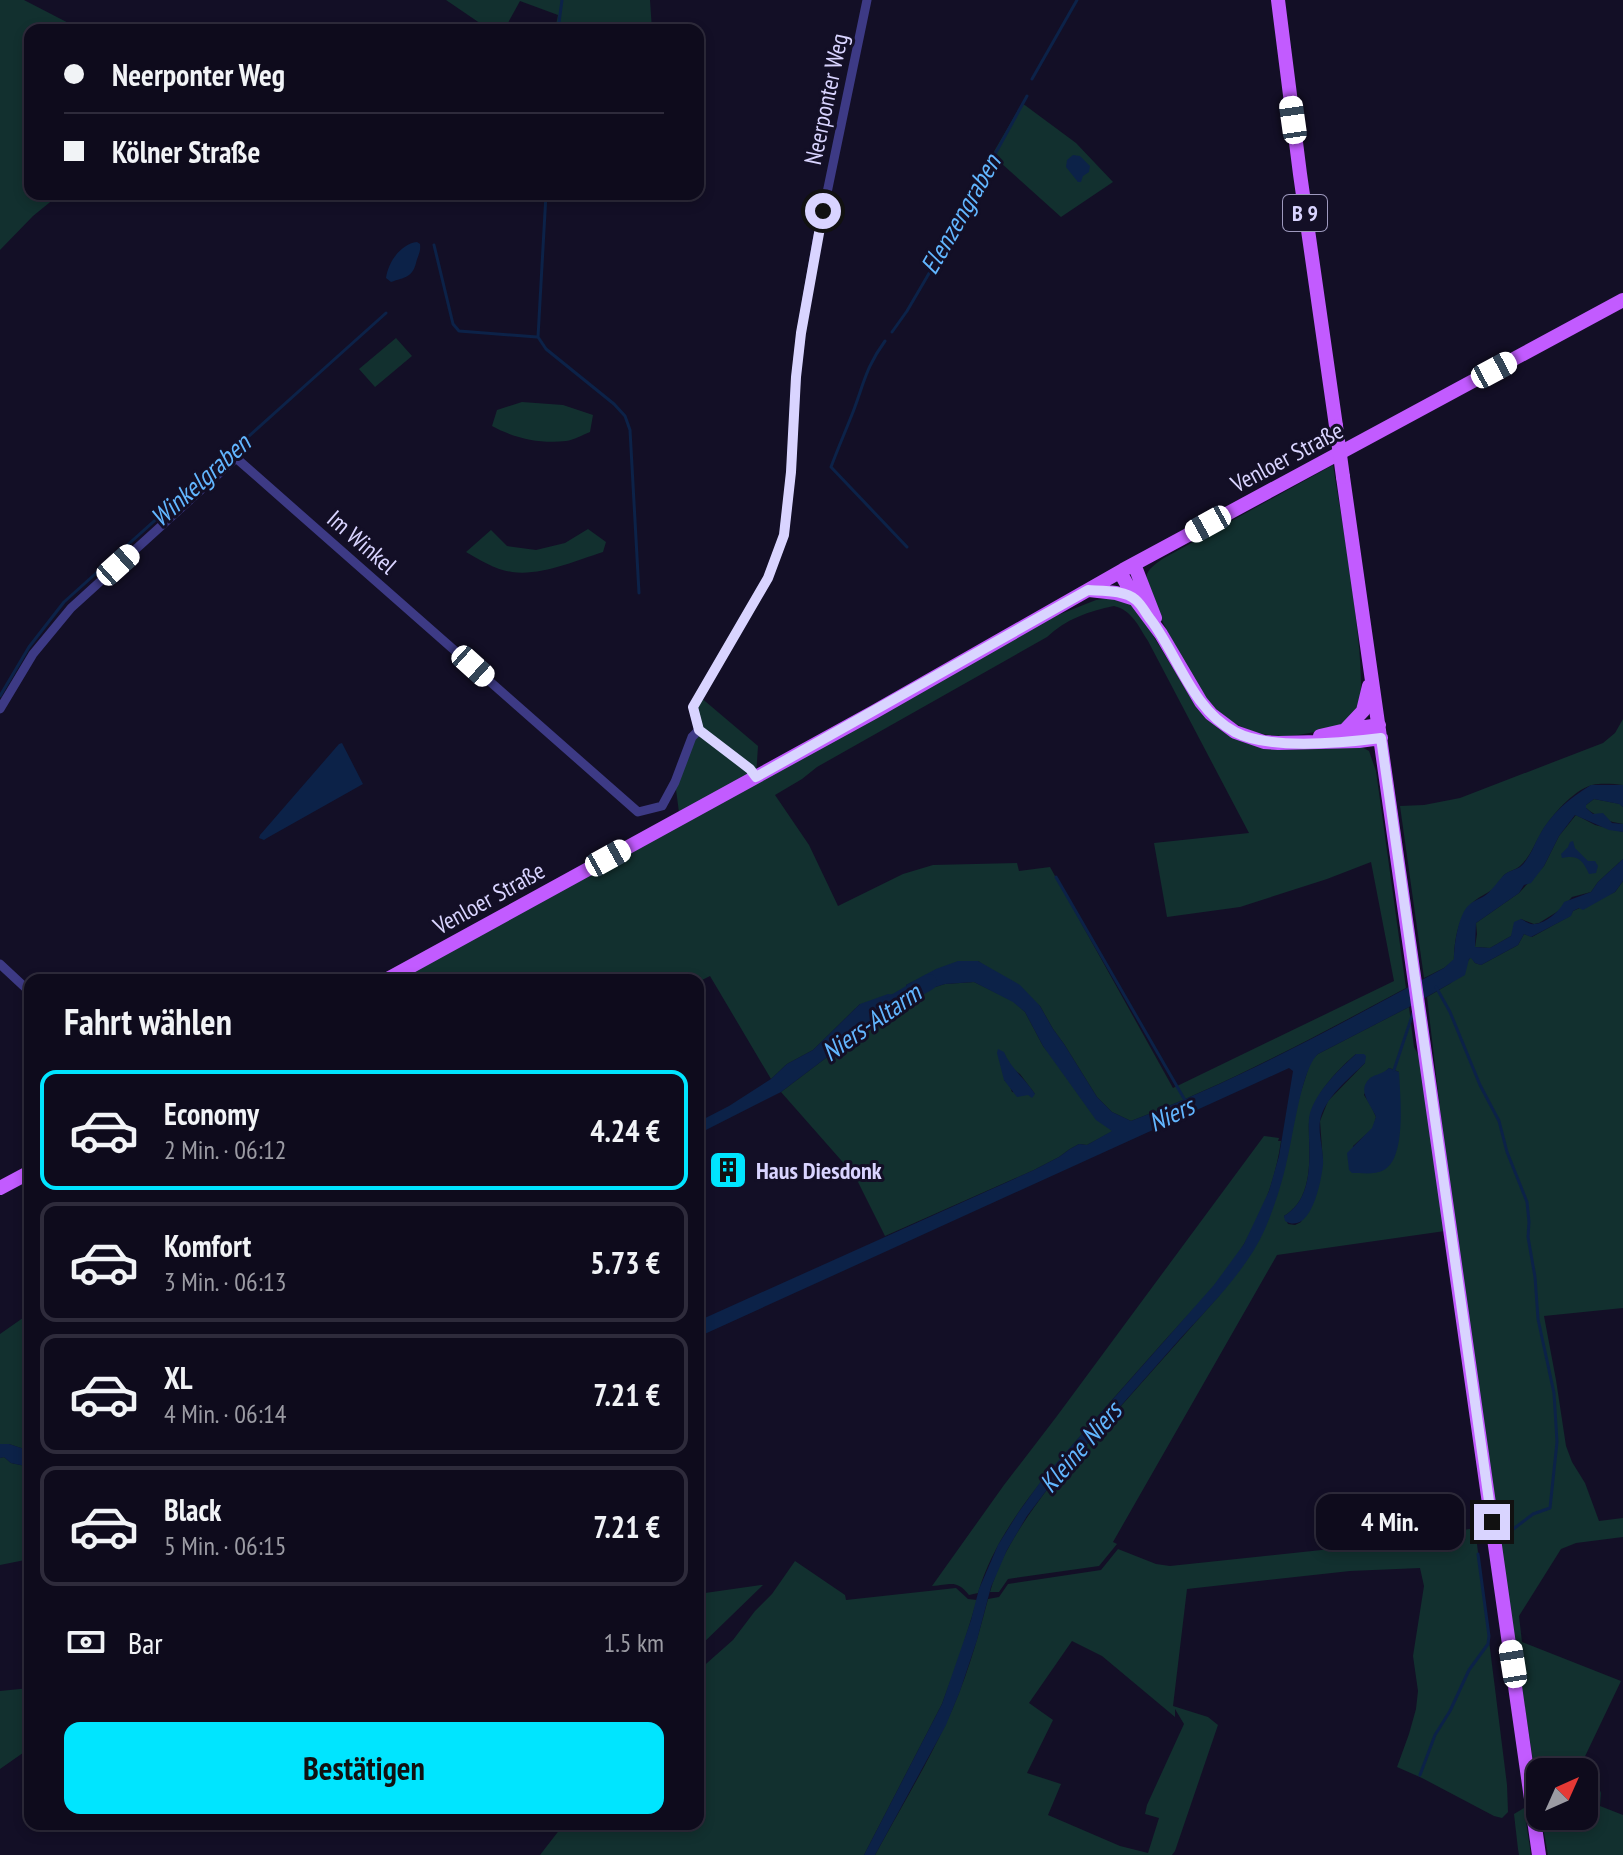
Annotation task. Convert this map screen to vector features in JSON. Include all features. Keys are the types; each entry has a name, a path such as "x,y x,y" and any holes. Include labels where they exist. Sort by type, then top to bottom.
{"main road":[{"name":"B 9","path":"1278,0 1300,174 1539,1855"},
{"name":"Venloer Straße","path":"397,974 1134,564 1623,300"},
{"path":"1134,564 1161,634"},
{"path":"1120,572 1201,702 1222,724 1264,742 1359,741 1380,732"},
{"path":"1088,590 1135,599"},
{"path":"1346,730 1363,711 1372,677"},
{"path":"1293,743 1346,730 1380,732"},
{"path":"0,1188 24,1175"}],"street":[{"name":"Neerponter Weg","path":"699,730 693,707 768,578 784,535 801,333 867,0"},
{"name":"Im Winkel","path":"0,709 33,654 71,608 236,458 638,812 662,806 692,737 699,730"},
{"path":"699,730 756,777"},
{"path":"0,964 24,986"}],"green space":[{"path":"0,0 24,0 70,24 24,24 24,200 53,200 0,250"},
{"path":"446,0 650,0 652,24 556,24 558,15 520,1 507,24 481,24"},
{"path":"1022,103 1076,143 1113,182 1061,217 992,155"},
{"path":"396,338 412,356 375,387 359,369"},
{"path":"522,402 563,405 593,415 590,432 569,440 547,442 518,437 492,426 497,410"},
{"path":"1333,465 1357,630 1361,691 1358,707 1343,724 1330,729 1286,736 1255,732 1232,722 1204,695 1158,612 1151,597 1147,574 1164,558"},
{"path":"588,529 606,542 603,552 546,570 523,573 506,571 466,552 491,530 507,546 536,550 565,543"},
{"path":"1111,598 1131,604 1197,707 1231,737 1358,745 1369,751 1376,771 1406,988 1236,1076 1131,1121 1112,1112 1097,1097 1040,1006 978,961 906,985 912,994 945,984 974,982 1013,1001 1025,1012 1043,1046 1113,1131 1087,1145 1079,1144 1034,1170 885,1236 855,1176 781,1092 872,1023 899,1010 860,1004 813,1050 787,1064 771,1079 710,976 704,979 704,974 397,974 680,820 675,782 699,730 693,707 699,696 758,746 756,777 1058,615 1096,600","holes":["1114,606 1130,615 1148,641 1249,833 1154,843 1167,917 1240,907 1371,862 1394,981 1173,1088 1050,867 1019,871 1017,863 933,865 903,874 838,906 809,845 775,795 817,767 1070,621 1087,613","1010,1067 1020,1074 1035,1094 1012,1092 1004,1080"]},
{"path":"1623,719 1623,785 1592,785 1562,806 1544,828 1523,863 1504,875 1495,887 1466,911 1457,935 1454,960 1424,978 1400,806 1460,798 1603,743 1615,733"},
{"path":"1594,799 1620,804 1623,807 1623,824 1603,819 1586,808"},
{"path":"1576,815 1595,825 1623,832 1623,859 1591,892 1572,897 1560,910 1539,923 1521,919 1511,936 1490,948 1475,947 1476,923 1519,893 1544,866 1559,836"},
{"path":"1623,881 1623,1308 1544,1316 1566,1446 1585,1483 1599,1521 1623,1518 1623,1537 1576,1543 1561,1549 1519,1616 1522,1642 1621,1681 1584,1758 1533,1758 1452,1212 1427,997 1451,983 1471,957 1481,965 1518,945 1524,934 1532,937 1570,916 1573,911 1615,892"},
{"path":"1409,1007 1445,1231 1277,1255 1113,1542 1117,1544 1099,1566 1008,1579 999,1592 990,1592 1007,1550 1049,1487 1218,1297 1249,1256 1311,1060","holes":["1356,1054 1365,1063 1328,1101 1320,1121 1323,1163 1301,1222 1288,1224 1284,1216 1299,1201 1307,1181 1309,1122 1314,1105 1329,1081","1389,1068 1399,1072 1373,1128 1376,1117 1364,1095 1371,1078","1373,1128 1352,1173 1353,1146"]},
{"path":"1264,1136 1281,1141 1272,1181 1257,1220 1227,1269 1041,1482 1004,1535 978,1593 969,1595 953,1584 932,1586 1004,1485"},
{"path":"24,1317 24,1449 0,1444 0,1334"},
{"path":"0,1458 24,1466 24,1560 0,1565"},
{"path":"1475,1528 1507,1785 1508,1812 1502,1818 1397,1767 1416,1709 1418,1691 1413,1656 1424,1586 1420,1568 1350,1571 1187,1589 1173,1706 1208,1717 1218,1725 1172,1855 875,1855 953,1708 988,1599 999,1597 1008,1584 1101,1570 1118,1549 1156,1564 1170,1566 1387,1543","holes":["1072,1641 1102,1656 1175,1717 1175,1709 1184,1724 1147,1805 1145,1814 1159,1818 1148,1853 1120,1846 1048,1815 1061,1784 1027,1773 1053,1720 1029,1703"]},
{"path":"795,1561 845,1595 846,1600 956,1588 968,1599 977,1600 942,1704 864,1855 540,1855 559,1830 704,1830 704,1666 733,1640"},
{"path":"763,1585 704,1642 704,1593"},
{"path":"24,1689 24,1752 0,1769 0,1691"},
{"path":"1598,1786 1600,1806 1623,1815 1623,1855 1548,1855 1544,1830 1598,1830"},
{"path":"1524,1808 1531,1855 1519,1855 1514,1814"}],"water":[{"path":"1073,155 1080,156 1090,166 1081,182 1066,167 1067,160"},
{"path":"417,242 420,249 412,272 391,282 386,278 392,261 405,246"},
{"path":"342,743 363,784 264,840 259,838 339,744"},
{"path":"1591,785 1623,785 1623,807 1594,799 1586,808 1593,814 1603,813 1612,823 1623,824 1623,832 1609,830 1575,815 1531,883 1524,885 1519,893 1476,923 1475,947 1490,948 1511,936 1514,922 1521,919 1533,924 1548,919 1564,902 1591,892 1623,859 1623,881 1615,892 1583,910 1573,911 1571,916 1531,937 1524,934 1518,945 1481,965 1469,959 1465,975 1318,1054 1307,1074 1298,1105 1282,1181 1257,1244 1226,1288 1049,1487 1027,1516 1007,1550 991,1587 977,1640 946,1725 875,1855 864,1855 942,1704 979,1589 998,1545 1044,1477 1214,1285 1244,1244 1269,1191 1279,1156 1293,1071 1289,1068 704,1334 704,1318 1034,1170 1079,1144 1087,1145 1112,1131 1096,1120 1043,1046 1025,1012 1013,1002 974,982 945,984 913,994 906,985 958,961 978,961 1020,985 1040,1006 1097,1097 1112,1112 1131,1121 1251,1069 1444,968 1454,959 1459,925 1467,907 1487,894 1506,874 1520,867 1544,828 1568,801"},
{"path":"1573,841 1575,848 1588,861 1595,861 1598,866 1596,873 1589,874 1576,858 1562,858 1561,854"},
{"path":"888,994 897,995 902,1003 899,1010 872,1023 781,1092 704,1131 704,1119 729,1106 771,1079 787,1064 813,1050 860,1004"},
{"path":"998,1049 1004,1052 1031,1088 1035,1094 1032,1098 1028,1095 1017,1097 1004,1080"},
{"path":"1356,1054 1366,1056 1365,1063 1332,1097 1322,1113 1323,1165 1313,1205 1302,1221 1294,1224 1285,1221 1284,1216 1299,1201 1307,1181 1309,1119 1313,1105 1329,1081"},
{"path":"1389,1068 1399,1072 1401,1110 1396,1152 1384,1170 1352,1173 1347,1153 1372,1128 1376,1117 1364,1088 1370,1078"},
{"path":"0,1444 24,1449 24,1466 0,1458"}],"waterway":[{"name":"Winkelgraben","path":"559,24 562,0"},
{"name":"Elenzengraben","path":"1032,79 1077,0"},
{"name":"Elenzengraben","path":"892,332 931,270 1027,96"},
{"name":"Winkelgraben","path":"546,200 538,337 546,349 625,416 630,430 639,593"},
{"path":"434,245 453,324 459,331 537,337"},
{"name":"Winkelgraben","path":"0,696 29,647 64,602 386,313"},
{"name":"Elenzengraben","path":"885,341 869,367 831,467 907,547"},
{"name":"Niers","path":"1056,877 1186,1102"},
{"name":"Niers-Altarm","path":"883,1009 929,982"},
{"path":"1436,987 1499,1121 1507,1152 1527,1202 1538,1319 1554,1393 1557,1442 1550,1508 1533,1514 1512,1530"},
{"path":"1394,1070 1413,1013"},
{"path":"1420,1775 1435,1735 1469,1670 1488,1644 1478,1554"}],"place":[{"name":"Haus Diesdonk","path":"728,1170"}],"route":[{"path":"823,211 801,333 784,535 768,578 693,707 699,730 756,777 1088,590 1135,599 1161,634 1201,702 1222,724 1235,732 1264,742 1278,743 1381,738 1492,1522"}],"water label":[{"name":"Kleine Niers","path":"1080,1447"}]}
